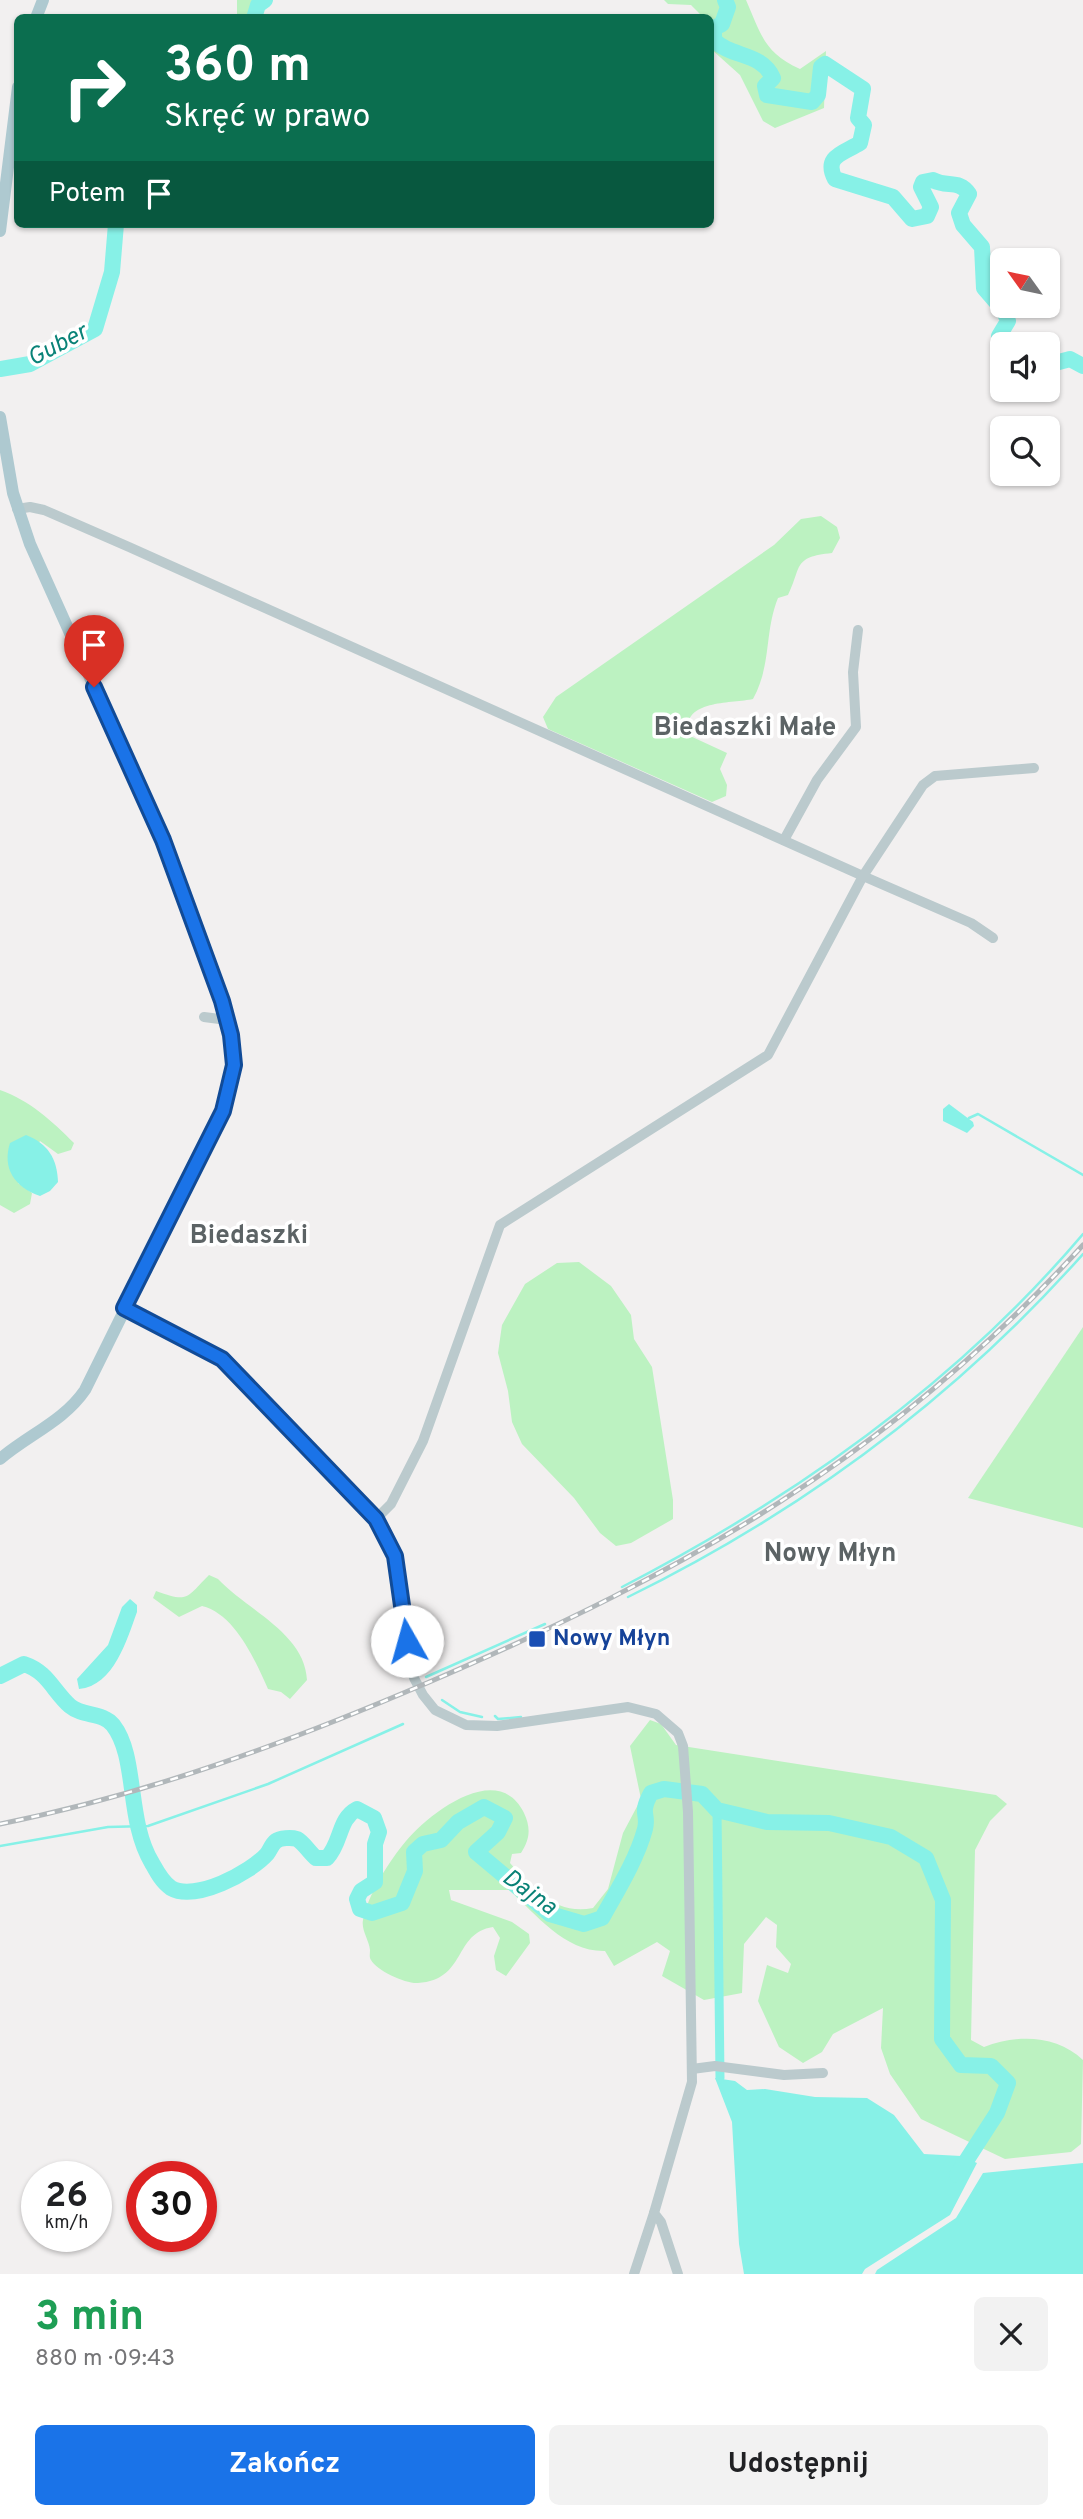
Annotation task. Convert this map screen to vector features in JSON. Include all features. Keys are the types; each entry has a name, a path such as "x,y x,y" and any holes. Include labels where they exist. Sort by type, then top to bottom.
{"main road":[{"path":"0,231 14,119"},
{"path":"0,417 5,459 17,509 48,587 163,840 227,1020 234,1065 227,1100 78,1400 65,1413 30,1435 0,1459"}],"street":[{"path":"17,509 30,507 44,510 116,541 971,923 993,938"},
{"path":"784,840 817,780 856,727 853,672 858,630"},
{"path":"376,1519 391,1504 423,1441 500,1225 768,1055 863,876 923,785 935,776 1034,768"},
{"path":"204,1017 227,1020"},
{"path":"124,1308 222,1359 376,1519 395,1556 413,1674 420,1691 435,1710 454,1721 484,1727 628,1707 644,1709 667,1720 678,1733 683,1746 688,1812 689,2035 692,2069 688,2099 634,2274"},
{"path":"692,2069 715,2066 784,2075 823,2073"},
{"path":"654,2213 661,2222 678,2274"}],"green space":[{"path":"237,0 270,0 262,14 237,14"},
{"path":"664,0 746,0 765,41 788,63 800,69 826,51 824,108 775,128 763,121 740,75 714,52 714,14 700,14 691,5 668,4"},
{"path":"821,516 837,527 840,538 832,553 810,557 804,561 788,595 778,598 766,661 753,699 710,705 692,715 688,723 688,735 727,753 720,769 727,785 726,796 712,802 548,729 543,717 556,697 774,545 801,519"},
{"path":"0,1090 21,1099 40,1112 74,1143 71,1150 58,1154 40,1141 18,1183 32,1193 30,1204 14,1213 0,1205"},
{"path":"579,1262 611,1286 631,1315 634,1339 652,1367 673,1500 673,1519 631,1543 616,1546 600,1533 574,1498 522,1444 512,1422 508,1391 498,1353 502,1325 525,1284 557,1263"},
{"path":"1083,1327 1083,1528 968,1498"},
{"path":"209,1575 218,1579 273,1624 296,1649 304,1663 307,1680 290,1699 281,1692 268,1689 242,1640 224,1618 202,1606 179,1617 153,1598 156,1591 175,1597 186,1596"},
{"path":"650,1720 661,1724 676,1745 996,1795 1007,1804 990,1821 975,1850 971,2040 984,2047 1010,2040 1049,2041 1073,2052 1083,2060 1081,2144 1071,2152 1005,2159 921,2119 890,2074 881,2048 883,2008 833,2034 822,2052 803,2063 779,2047 758,2001 767,1965 788,1973 791,1964 776,1947 777,1925 766,1917 744,1944 742,1993 704,2000 662,1976 670,1951 657,1942 614,1966 605,1951 591,1950 564,1939 509,1890 449,1890 451,1900 512,1922 529,1934 530,1943 506,1976 496,1970 494,1956 500,1938 493,1927 480,1931 471,1938 453,1966 434,1980 418,1983 406,1981 392,1976 374,1964 370,1958 363,1920 370,1899 387,1867 406,1841 431,1817 464,1797 482,1791 498,1791 512,1798 524,1813 528,1824 528,1838 521,1853 512,1854 510,1863 528,1882 556,1904 567,1908 593,1908 608,1889 623,1833 641,1799 630,1746"}],"water":[{"path":"949,1104 973,1122 974,1126 967,1133 943,1121 943,1109"},
{"path":"26,1135 46,1147 56,1166 58,1182 50,1191 40,1196 17,1182 9,1168 10,1143"},
{"path":"130,1599 137,1605 137,1612 117,1660 101,1680 79,1689 77,1679 108,1645 122,1607"},
{"path":"715,2078 735,2081 747,2090 765,2089 815,2097 867,2098 894,2115 924,2154 961,2156 977,2163 950,2215 865,2269 862,2274 744,2274 739,2244 732,2122"},
{"path":"1083,2163 1083,2274 875,2274 877,2270 956,2218 983,2173"}],"waterway":[{"name":"Guber","path":"255,14 258,5 265,0"},
{"name":"Guber","path":"725,0 728,7 722,24 714,28 714,40 729,50 754,59 768,70 773,78 765,86 767,95 812,102 818,95 821,67 825,64 863,89 858,118 864,125 860,143 833,160 832,171 835,179 893,197 912,219 927,216 931,207 921,187 923,182 933,180 965,189 969,194 959,213 963,225 982,247 984,288 1004,311 1008,321 1001,332"},
{"name":"Guber","path":"0,369 30,364 95,329 112,272 116,228"},
{"name":"Guber","path":"1060,362 1070,359 1083,366"},
{"path":"969,1118 978,1114 1083,1175"},
{"path":"622,1587 750,1515 870,1433 982,1340 1034,1289 1083,1234"},
{"path":"628,1597 754,1528 872,1448 982,1356 1034,1307 1083,1254"},
{"path":"426,1677 545,1624"},
{"name":"Dajna","path":"0,1676 24,1664 32,1667 45,1677 70,1706 104,1718 113,1725 126,1754 138,1828 144,1846 162,1880 171,1888 181,1891 207,1888 235,1877 259,1861 278,1840 297,1839 316,1858 327,1858 346,1819 357,1809 374,1818 379,1832 375,1844 375,1882 361,1891 357,1899 360,1909 372,1913 402,1903 415,1871 414,1852 423,1844 441,1840 458,1822 484,1807 505,1818 498,1832 476,1852 550,1914 584,1924 602,1918 637,1852 646,1824 647,1800 651,1793 664,1789 702,1794 717,1810 767,1822 829,1823 891,1837 926,1858 943,1900 942,2039 961,2065 991,2066 1008,2083 997,2113 957,2175"},
{"path":"442,1700 460,1712 482,1717"},
{"path":"495,1716 498,1719 521,1717"},
{"path":"0,1846 108,1827 148,1826 268,1784 403,1724"},
{"path":"717,1810 720,2078"}],"railway":[{"path":"0,1824 110,1798 271,1746 427,1683 612,1597 698,1551 780,1502 859,1447 936,1387 1010,1320 1083,1245"}],"place":[{"name":"Nowy Młyn","path":"537,1639"}],"district":[{"name":"Biedaszki Małe","path":"745,728"},
{"name":"Biedaszki","path":"249,1236"},
{"name":"Nowy Młyn","path":"830,1554"}],"route":[{"path":"94,687 163,840 222,1001 234,1055 234,1076 223,1111 124,1308 210,1350 222,1359 376,1519 395,1556 407,1641"}]}
